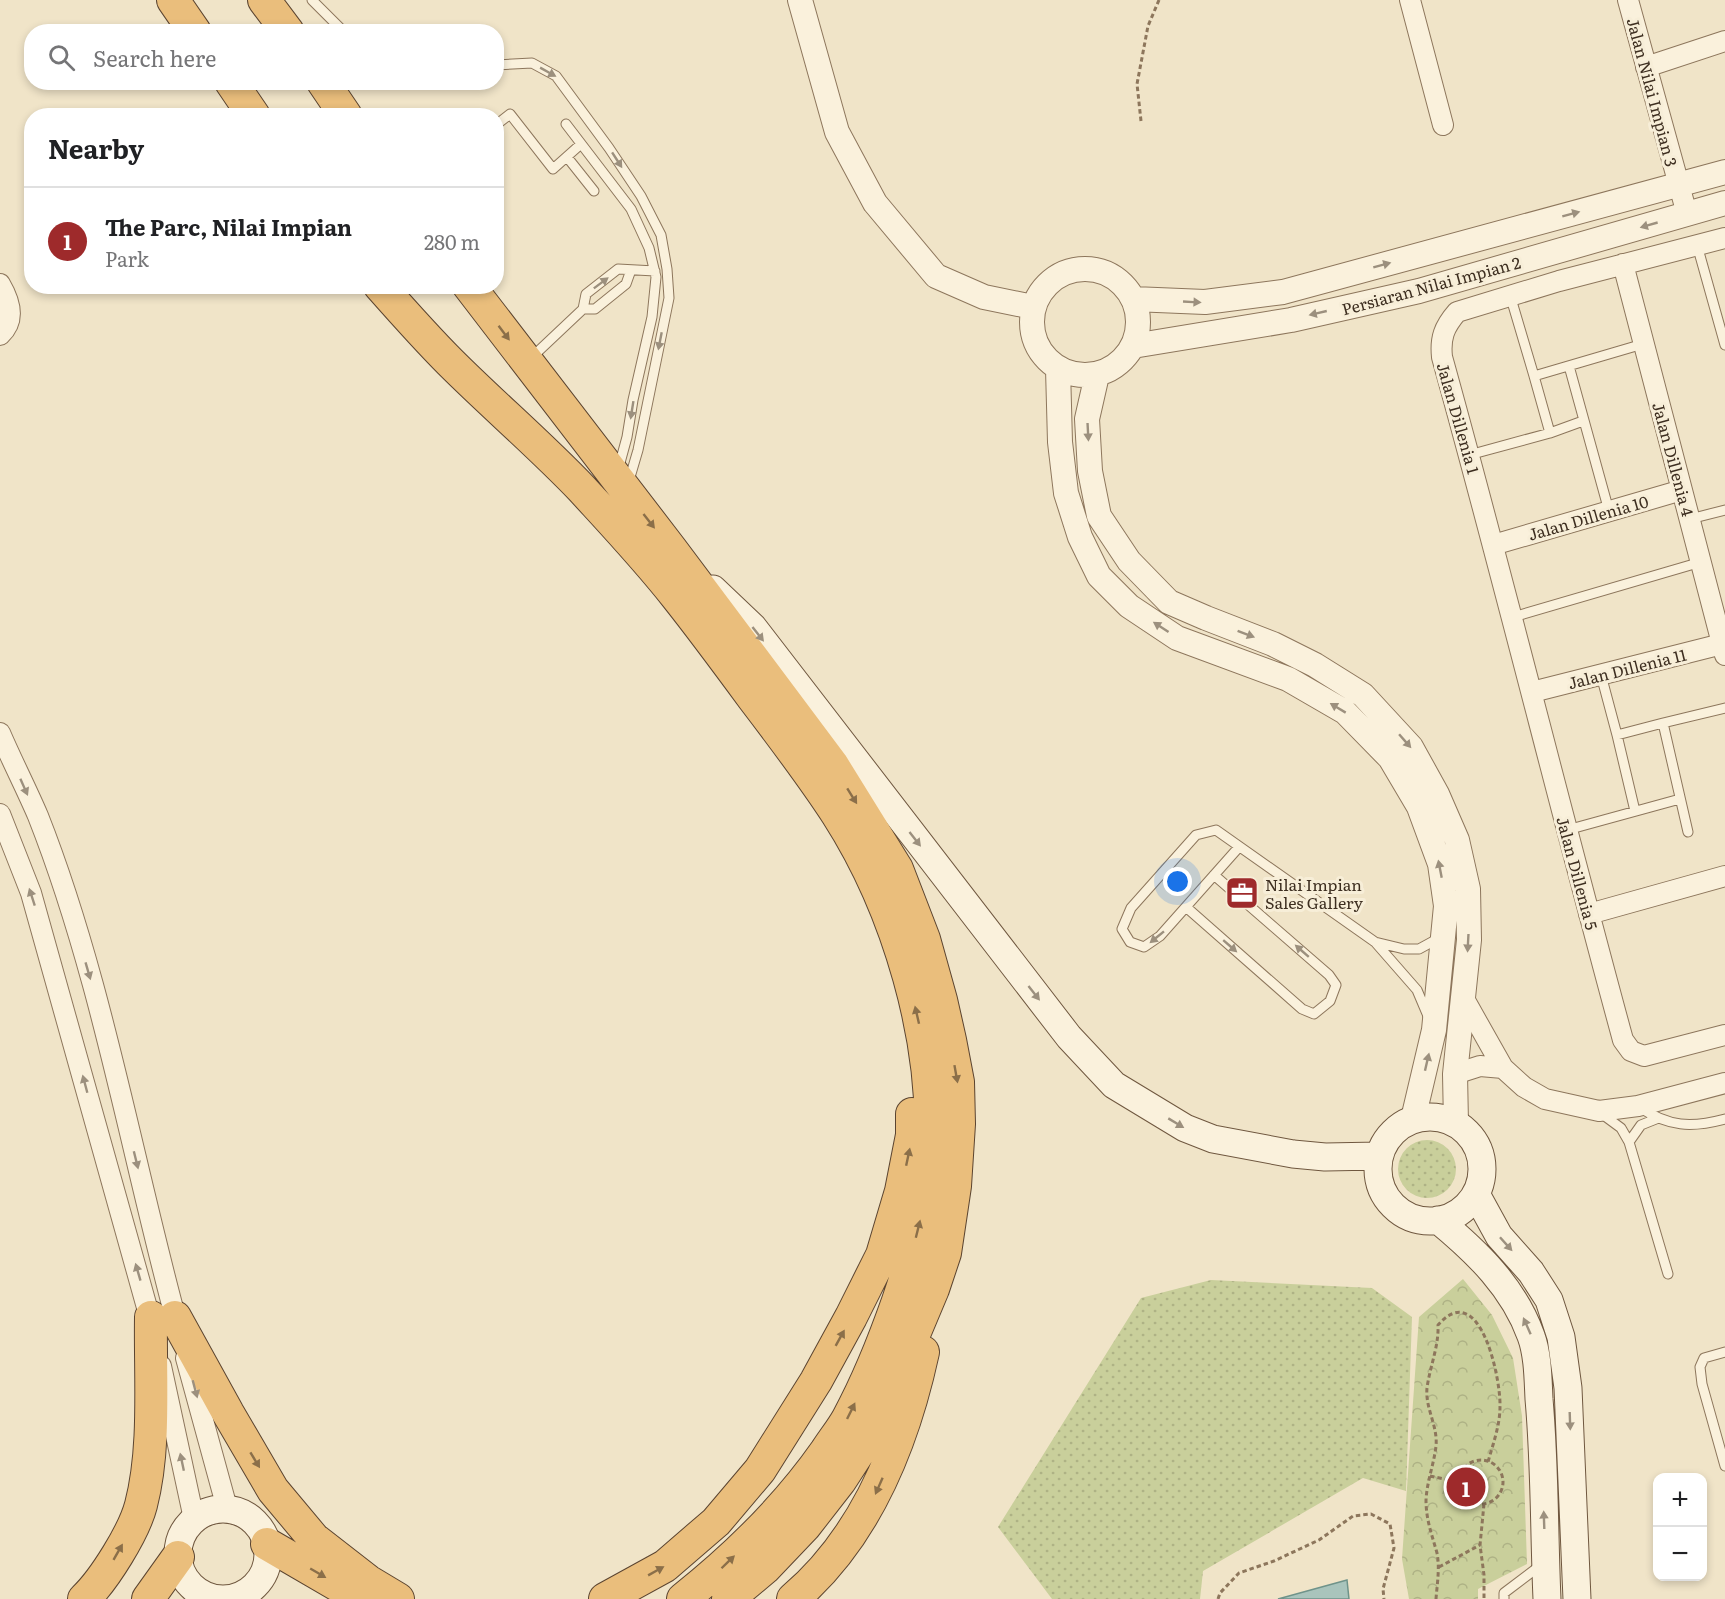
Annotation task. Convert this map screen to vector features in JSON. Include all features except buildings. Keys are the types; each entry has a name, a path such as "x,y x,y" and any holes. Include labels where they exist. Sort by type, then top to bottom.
{"highway":[{"path":"173,0 190,24"},
{"path":"264,0 282,24"},
{"path":"236,90 249,108"},
{"path":"328,90 341,108"},
{"path":"387,294 449,361 580,487 674,593 770,720 837,814 871,879 899,947 911,988 924,1046 929,1090 931,1152 926,1199 908,1273 883,1345 847,1420 809,1476 720,1570 683,1599"},
{"path":"475,294 671,549 832,764 897,868 924,939 950,1040 957,1082 959,1124 956,1186 945,1253 933,1289 875,1427 840,1481 805,1526 765,1568 728,1599"},
{"path":"604,1599 665,1566 716,1522 760,1470 816,1381 882,1255 901,1191 912,1135 913,1078 924,1046"},
{"path":"793,1599 808,1586 841,1549 878,1490 913,1398 933,1289"},
{"path":"84,1599 94,1590 119,1552 140,1508 147,1472 163,1317"},
{"path":"163,1317 228,1413 273,1490 314,1539 369,1581 398,1599"},
{"path":"267,1544 353,1594 385,1599"},
{"path":"148,1599 178,1557"}],"main road":[{"path":"671,549 753,627 1069,1037 1114,1085 1185,1128 1213,1139 1293,1154 1325,1157 1379,1156"},
{"path":"1428,1116 1442,1118 1456,1123 1468,1133 1477,1147 1481,1162 1481,1178 1476,1194 1466,1206 1453,1215 1438,1220 1424,1221 1410,1217 1388,1200 1379,1179 1379,1156 1384,1143 1402,1124 1428,1116"},
{"path":"1476,1194 1499,1236 1531,1272 1549,1300 1561,1337 1568,1388 1577,1599"},
{"path":"1438,1220 1472,1248 1497,1277 1522,1314 1532,1338 1541,1419 1547,1599"},
{"path":"228,1508 241,1512 253,1520 262,1531 267,1544 268,1558 264,1573 256,1585 232,1598 204,1594 191,1585 182,1572 178,1557 185,1530 194,1519 216,1509 228,1508"}],"street":[{"path":"800,0 837,132 875,203 936,276 984,297 1034,307"},
{"path":"1410,0 1443,125"},
{"name":"Jalan Nilai Impian 3","path":"1628,0 1687,214"},
{"path":"1646,67 1725,41"},
{"name":"Persiaran Nilai Impian 2","path":"1133,346 1287,306 1725,172"},
{"name":"Persiaran Nilai Impian 2","path":"1133,299 1287,306 1419,291 1725,203"},
{"name":"Jalan Dillenia 1","path":"1532,692 1442,357 1440,340 1446,325 1457,312 1510,295 1725,238"},
{"name":"Jalan Dillenia 4","path":"1623,264 1701,562 1719,606 1724,649"},
{"path":"1080,269 1096,270 1112,276 1124,286 1133,299 1138,315 1138,331 1133,346 1124,359 1112,369 1097,375 1071,374 1058,369 1045,358 1035,342 1031,325 1034,307 1040,292 1051,280 1065,272 1080,269"},
{"path":"0,284 9,298 10,317 3,334 0,335"},
{"path":"1058,369 1060,442 1066,493 1080,537 1099,576 1129,606 1178,638 1288,679 1345,712 1390,758 1419,807 1440,864 1446,906 1434,1030 1413,1119"},
{"path":"1097,375 1087,419 1090,471 1099,516 1129,561 1169,602 1273,644 1315,665 1363,695 1411,747 1437,794 1457,840 1468,889 1468,940 1455,1074 1456,1123"},
{"name":"Jalan Dillenia 10","path":"1493,545 1682,490"},
{"name":"Jalan Dillenia 11","path":"1532,692 1724,649"},
{"name":"Jalan Dillenia 5","path":"1532,692 1623,1040 1637,1053 1725,1035"},
{"path":"0,733 38,816 90,977 163,1317 194,1519"},
{"path":"0,814 32,893 163,1317 228,1508"},
{"path":"1589,914 1725,876"},
{"path":"1463,997 1503,1068 1545,1100 1599,1111 1638,1106 1725,1083"},
{"path":"1455,1074 1480,1066 1503,1068"}],"lane":[{"path":"312,0 336,24"},
{"path":"504,65 532,63 556,76 641,196 661,235 669,298 638,450 621,485"},
{"path":"504,119 510,114 553,169 581,144"},
{"path":"566,124 631,209 649,248 656,277 652,317 633,400 621,485"},
{"path":"567,157 594,190"},
{"path":"1697,245 1725,345"},
{"path":"526,363 583,309 586,294 618,269 655,271"},
{"path":"583,309 596,309 626,284 631,270"},
{"path":"1510,295 1550,433"},
{"path":"1534,376 1643,344"},
{"path":"1569,366 1608,511"},
{"path":"1469,455 1550,433 1583,421"},
{"path":"1690,519 1725,510"},
{"path":"1513,617 1701,562"},
{"path":"1601,675 1635,811"},
{"path":"1617,735 1725,708"},
{"path":"1663,723 1688,832"},
{"path":"1567,830 1680,799"},
{"path":"1239,847 1160,936 1144,947 1130,942 1122,929 1131,908 1196,835 1216,830 1375,942 1417,990 1434,1030"},
{"path":"1186,907 1302,1008 1314,1014 1330,1001 1336,985 1329,975 1214,876"},
{"path":"1375,942 1404,949 1419,949 1443,937"},
{"path":"1638,1106 1656,1119 1684,1125 1704,1125 1725,1119"},
{"path":"1599,1111 1621,1128 1629,1142 1668,1274"},
{"path":"1629,1142 1641,1125 1656,1119"},
{"path":"1725,1352 1704,1358 1700,1367 1702,1384 1725,1466"},
{"path":"1504,1599 1504,1593 1545,1562"}],"path":[{"path":"1142,121 1137,84 1148,26 1159,0"},
{"path":"1436,1599 1437,1555 1426,1513 1436,1430 1427,1398 1427,1388 1438,1337 1438,1325 1453,1312 1468,1313 1479,1326 1498,1378 1500,1406 1488,1462"},
{"path":"1478,1460 1488,1462 1501,1473 1502,1487 1496,1498 1484,1504 1469,1501 1464,1496 1459,1482 1465,1467 1478,1460"},
{"path":"1430,1476 1459,1482"},
{"path":"1484,1504 1480,1545 1484,1599"},
{"path":"1218,1599 1220,1593 1239,1573 1274,1561 1320,1539 1353,1516 1371,1514 1390,1524 1394,1548 1383,1589 1384,1599"},
{"path":"1438,1568 1480,1545"}],"green space":[{"path":"1421,1140 1433,1140 1448,1148 1456,1163 1456,1175 1448,1190 1433,1198 1421,1198 1406,1190 1398,1175 1398,1163 1406,1148"},
{"path":"1463,1279 1492,1315 1513,1358 1522,1416 1527,1564 1478,1589 1478,1599 1409,1599 1402,1559 1419,1317"},
{"path":"1211,1280 1372,1288 1412,1317 1406,1491 1363,1478 1203,1571 1200,1599 1052,1599 998,1527 1141,1298"}],"water":[{"path":"1347,1580 1349,1599 1278,1599"}],"place":[{"name":"Nilai Impian Sales Gallery","path":"1242,893"},
{"name":"The Parc, Nilai Impian","path":"1466,1487"}]}
